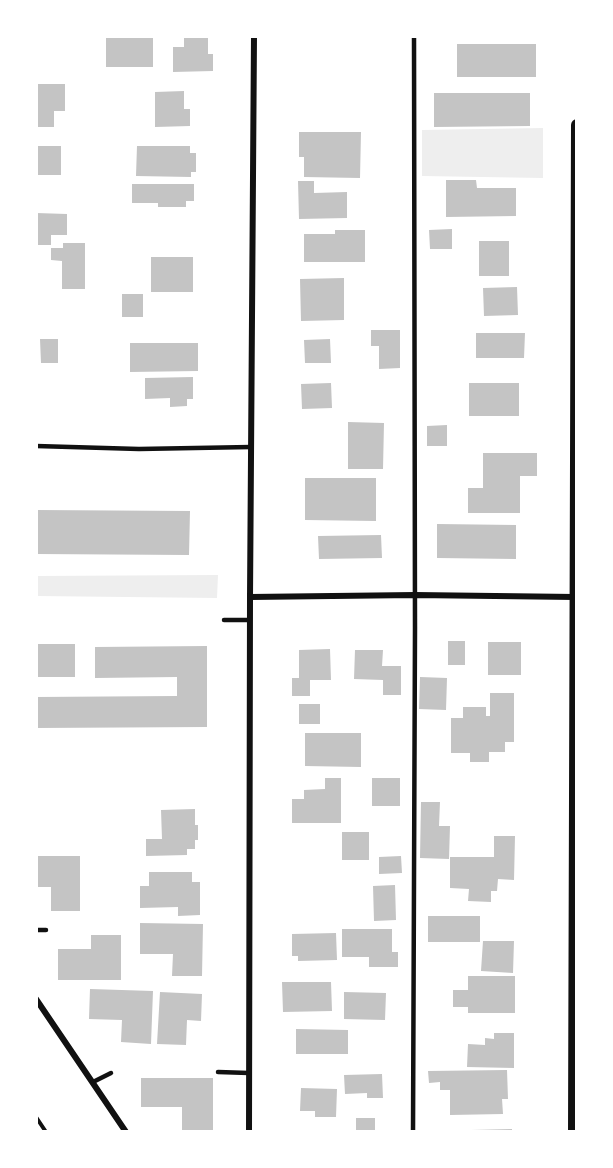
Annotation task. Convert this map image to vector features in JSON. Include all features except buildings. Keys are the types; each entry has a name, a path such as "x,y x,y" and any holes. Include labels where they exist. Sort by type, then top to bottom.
{"main road":[{"path":"574,1132 577,125"}],"street":[{"path":"249,1132 254,36"},
{"path":"250,597 575,597"},
{"path":"36,999 126,1132"}],"lane":[{"path":"413,1132 414,36"},
{"path":"36,446 139,449 251,447"},
{"path":"224,620 250,620"},
{"path":"36,930 46,930"},
{"path":"218,1072 249,1073"},
{"path":"93,1082 111,1073"}],"path":[{"path":"36,1117 46,1132"}],"shaded area":[{"path":"543,128 543,178 422,176 422,130"},
{"path":"218,575 217,598 36,596 36,576"}]}
